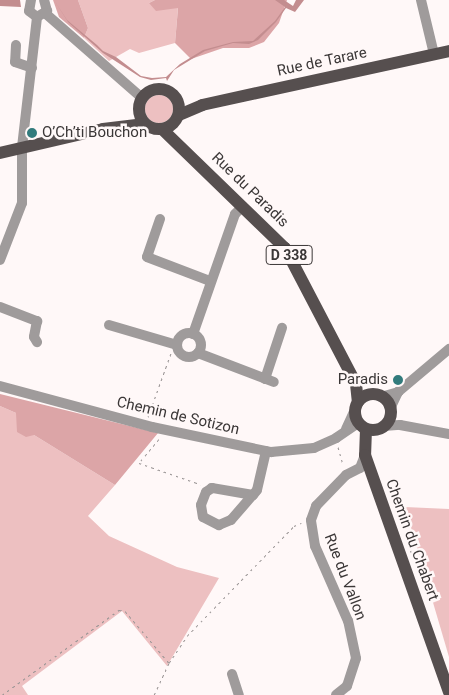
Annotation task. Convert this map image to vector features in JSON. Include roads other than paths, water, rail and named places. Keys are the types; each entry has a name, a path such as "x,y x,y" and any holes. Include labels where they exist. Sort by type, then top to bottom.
{"main road":[{"name":"Rue de Tarare","path":"178,112 202,105 449,51"},
{"path":"0,153 142,119 162,129 178,112 163,89 149,92 142,98 142,119"},
{"name":"Rue du Paradis","path":"178,112 189,152"},
{"name":"Rue du Paradis","path":"162,129 189,152 286,248 356,384 357,406 378,422"},
{"name":"Rue du Paradis","path":"356,384 375,396 378,422"},
{"path":"357,406 375,396"},
{"name":"Chemin du Chabert","path":"378,422 365,455 449,692"}],"street":[{"path":"30,0 28,11 41,15 142,98"},
{"path":"0,260 22,203 22,147 41,15 47,7 44,0"},
{"path":"421,0 434,54"},
{"path":"16,45 15,62 32,68"},
{"path":"193,334 235,214 243,206"},
{"path":"160,219 147,257 210,281"},
{"path":"0,307 37,321 34,337 38,342"},
{"path":"109,325 177,347 185,356 198,353 269,380 282,328"},
{"path":"177,347 182,335 193,334"},
{"path":"193,334 200,342 198,353"},
{"path":"449,349 398,392 378,422 449,434"},
{"name":"Chemin de Sotizon","path":"0,386 145,426 266,451 314,448 336,438 346,429 357,406"},
{"path":"375,396 398,392"},
{"name":"Chemin de Sotizon","path":"346,429 378,422"},
{"path":"253,495 212,488 206,492 202,505 203,517 220,525 231,520 253,495 257,490 266,451"},
{"name":"Rue du Vallon","path":"336,695 347,686 356,658 348,621 315,546 311,520 316,506 346,475 360,468 365,455"},
{"path":"232,674 240,695"}],"place":[{"name":"O’Ch’ti Bouchon","path":"32,133"},
{"name":"Paradis","path":"398,380"}]}
